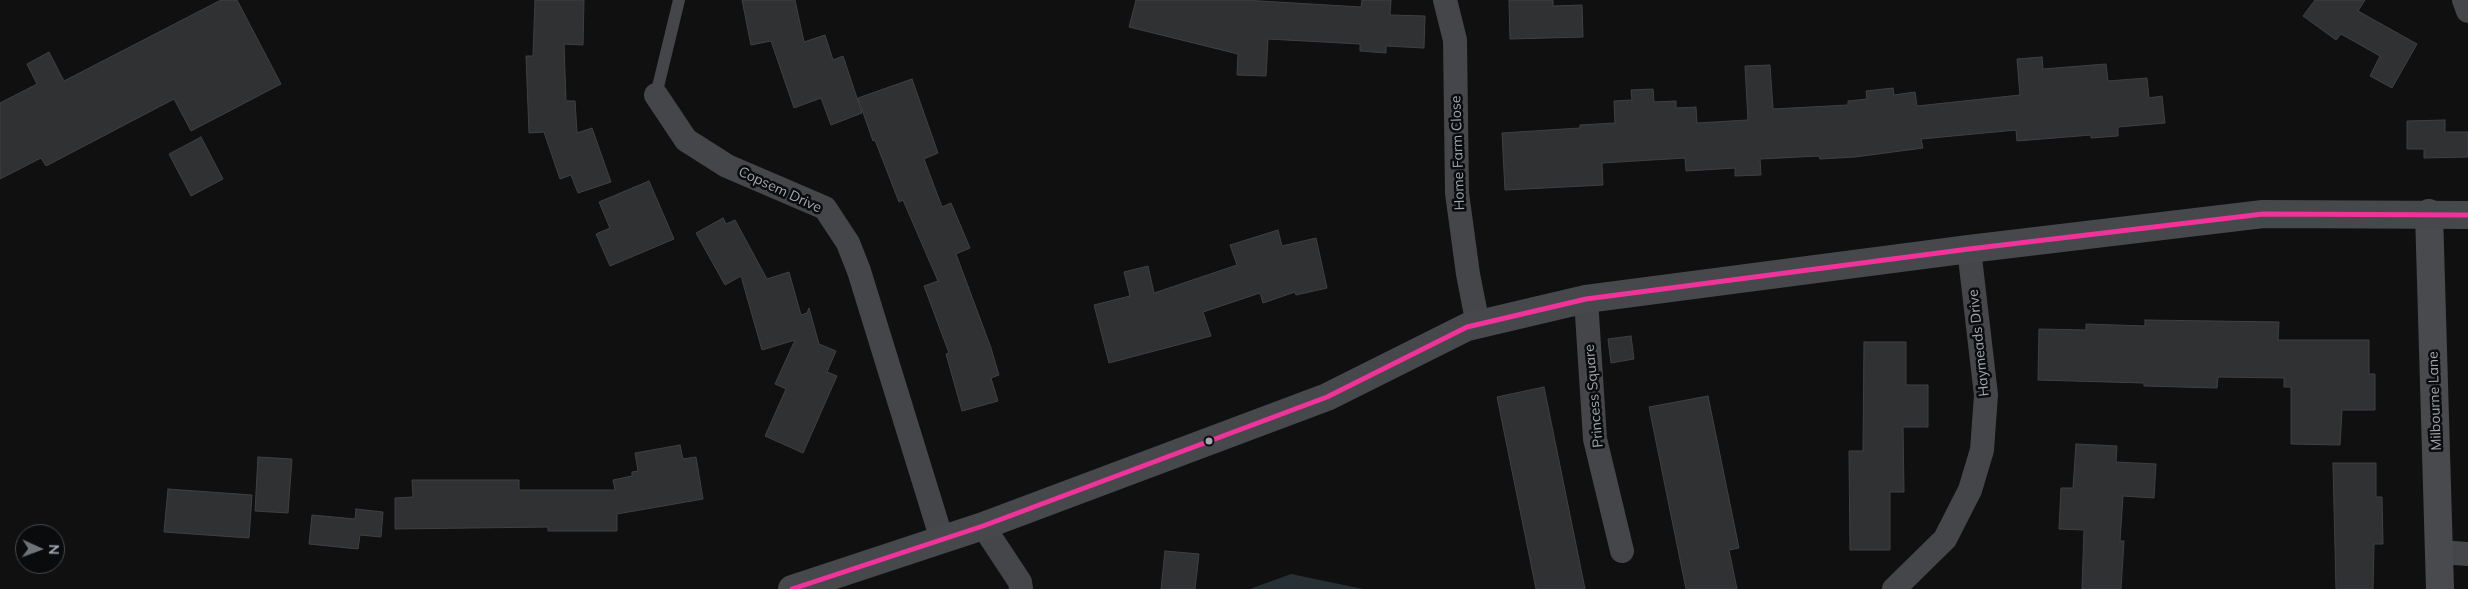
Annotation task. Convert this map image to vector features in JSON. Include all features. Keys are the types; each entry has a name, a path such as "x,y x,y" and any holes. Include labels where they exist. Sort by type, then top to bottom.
{"main road":[{"path":"792,589 983,526 1328,396 1467,327 1586,299 1969,249 2263,214 2429,213 2468,215"}],"street":[{"name":"Home Farm Close","path":"1445,0 1455,40"},
{"name":"Home Farm Close","path":"1461,0 1455,40 1457,193 1468,274 1478,324"},
{"path":"2464,0 2468,11"},
{"name":"Copsem Drive","path":"656,96 686,140 727,166 825,208 848,243 859,271 942,540"},
{"name":"Milbourne Lane","path":"2429,213 2440,589"},
{"name":"Haymeads Drive","path":"1894,589 1945,539 1970,490 1982,450 1986,396 1969,249"},
{"name":"Princess Square","path":"1586,299 1596,439 1622,551"},
{"path":"983,526 1020,582 1021,589"},
{"path":"2440,552 2468,554"}],"lane":[{"path":"656,96 679,0"}],"shaded area":[{"path":"1291,574 1363,589 1250,589"}],"building":[{"path":"221,0 237,0 281,84 191,131 174,99 46,166 41,158 0,179 0,103 37,84 27,64 49,52 64,81"},
{"path":"535,0 584,0 583,45 564,44 566,101 575,101 577,133 592,128 611,182 578,193 571,175 560,179 544,132 529,133 526,56 533,56"},
{"path":"742,0 795,0 804,42 825,35 833,60 843,56 862,113 831,125 821,98 794,108 771,41 751,45"},
{"path":"1136,0 1243,0 1361,7 1362,0 1391,0 1390,15 1425,16 1424,48 1386,46 1386,53 1360,51 1360,44 1268,39 1266,76 1237,75 1238,54 1129,27"},
{"path":"1509,0 1553,0 1553,6 1582,5 1583,37 1510,39"},
{"path":"2315,0 2365,0 2358,11 2417,44 2392,88 2370,76 2380,56 2341,34 2336,40 2303,16"},
{"path":"2042,57 2043,69 2106,64 2108,81 2147,78 2149,98 2162,96 2165,123 2118,127 2118,136 2091,138 2091,135 2017,141 2016,130 1921,139 1923,148 1855,157 1820,159 1819,156 1760,159 1761,175 1735,176 1735,168 1686,171 1685,158 1602,163 1603,185 1505,190 1502,133 1580,128 1580,125 1615,123 1614,101 1632,100 1631,90 1653,89 1654,102 1676,101 1676,108 1696,107 1697,123 1748,120 1745,66 1770,65 1773,109 1848,105 1848,101 1867,99 1866,91 1893,88 1894,95 1915,92 1917,106 2020,95 2017,59"},
{"path":"912,79 938,153 924,159 942,207 951,203 970,248 956,254 991,348 999,375 991,378 998,401 962,411 946,354 949,353 924,286 938,281 903,200 899,202 875,140 873,141 858,98"},
{"path":"2445,120 2445,132 2468,132 2468,157 2424,158 2424,149 2407,149 2407,121"},
{"path":"201,137 223,179 191,196 169,154"},
{"path":"649,181 674,239 610,266 596,234 610,228 599,202"},
{"path":"723,218 726,224 735,220 767,279 789,272 801,315 807,313 809,308 819,344 836,351 827,372 837,376 803,453 765,436 786,389 775,384 795,340 762,350 741,276 725,285 696,233"},
{"path":"1278,230 1282,246 1316,238 1327,288 1296,295 1295,292 1263,303 1260,293 1203,312 1211,336 1109,363 1094,305 1130,296 1124,272 1148,266 1154,293 1237,265 1230,245"},
{"path":"2145,320 2279,322 2278,340 2369,340 2369,374 2375,374 2375,410 2342,410 2340,445 2291,444 2291,387 2284,387 2284,378 2218,377 2217,388 2144,386 2144,383 2038,380 2039,329 2086,330 2086,324 2145,326"},
{"path":"1631,336 1634,359 1611,363 1608,339"},
{"path":"1864,342 1906,342 1906,385 1928,385 1928,427 1903,427 1904,492 1890,492 1890,550 1850,550 1849,451 1863,451"},
{"path":"1544,387 1585,589 1536,589 1497,397"},
{"path":"1708,396 1739,548 1729,550 1737,589 1686,589 1649,407"},
{"path":"2076,444 2117,446 2116,462 2156,464 2154,498 2123,496 2120,541 2124,541 2121,589 2082,589 2084,530 2059,529 2061,488 2073,488"},
{"path":"680,445 683,459 696,457 703,499 617,514 617,531 548,531 548,527 395,529 395,498 413,497 412,480 519,480 519,490 615,490 613,480 632,476 632,472 638,471 635,453"},
{"path":"258,457 292,459 288,513 255,511"},
{"path":"2333,463 2376,463 2376,497 2382,497 2383,544 2374,544 2373,589 2336,589"},
{"path":"168,489 252,495 249,538 164,532"},
{"path":"356,509 383,512 381,537 360,535 358,549 309,544 312,515 355,519"},
{"path":"1165,551 1199,554 1195,589 1161,589"}],"transit line":[{"path":"792,589 983,526 1327,397 1467,327 1586,299 1969,249 2263,214 2468,215"}]}
